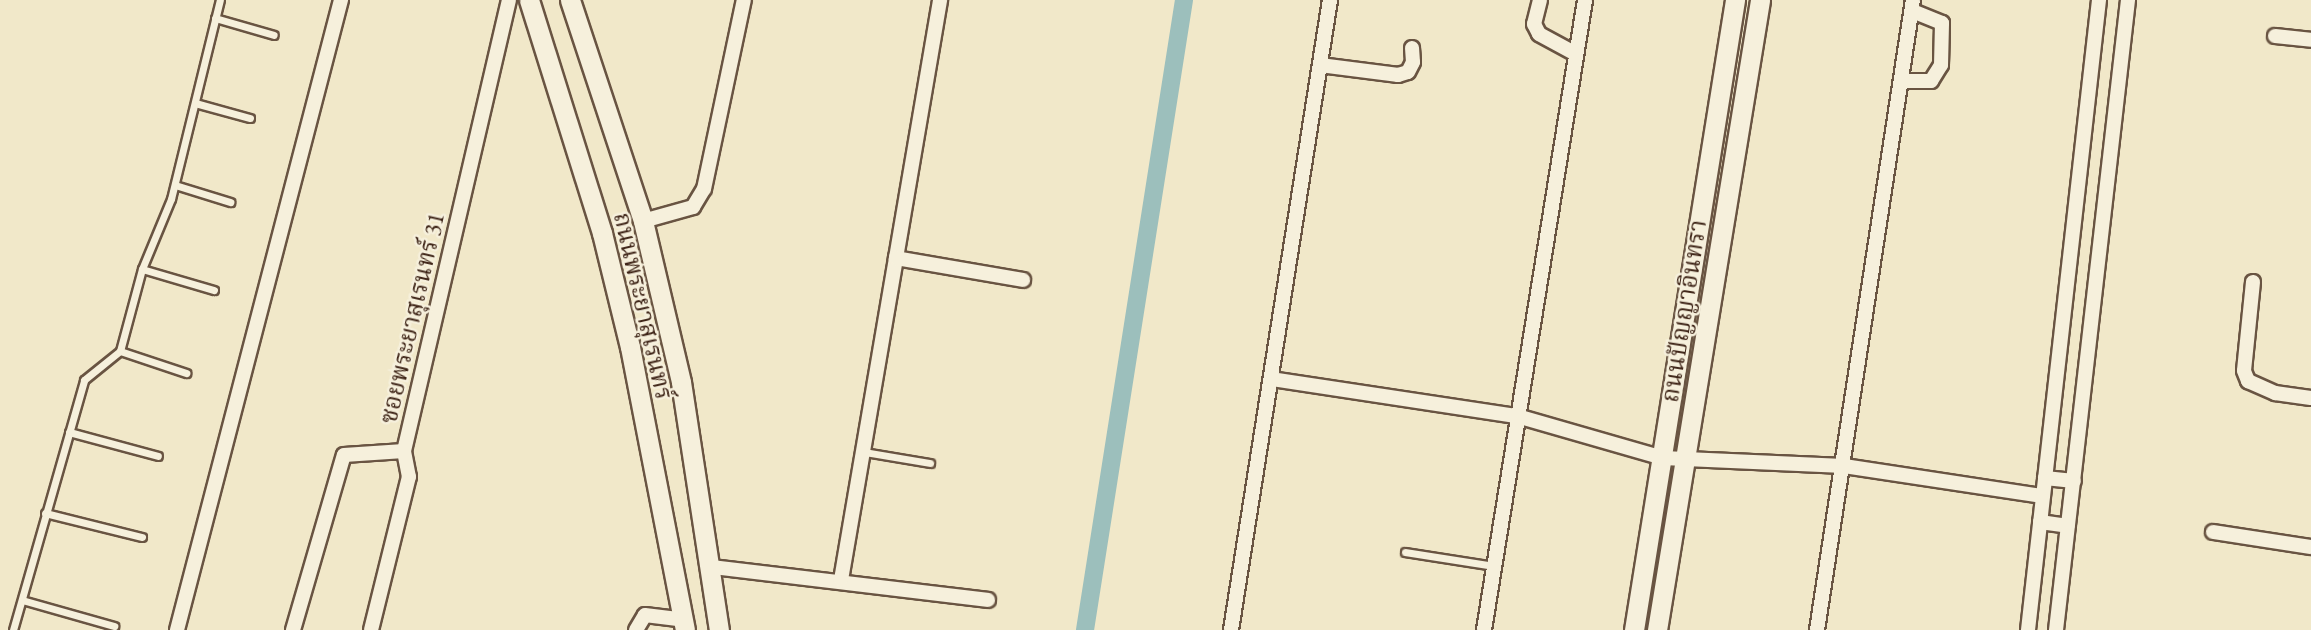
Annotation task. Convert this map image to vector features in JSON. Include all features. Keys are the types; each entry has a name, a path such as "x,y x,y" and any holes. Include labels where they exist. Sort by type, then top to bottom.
{"street":[{"path":"177,630 341,0"},
{"name":"ซอยพระยาสุเรนทร์ 31","path":"293,630 344,455 404,451 509,0"},
{"name":"ถนนพระยาสุเรนทร์","path":"529,0 602,233 685,625"},
{"name":"ถนนพระยาสุเรนทร์","path":"570,0 643,221 681,382 712,567 719,630"},
{"path":"643,221 693,207 704,189 744,0"},
{"path":"841,580 940,0"},
{"path":"1231,630 1330,0"},
{"path":"1540,0 1534,23 1539,34 1576,54"},
{"path":"1484,630 1585,0"},
{"name":"ถนนปัญญาอินทรา","path":"1634,630 1664,458 1735,0"},
{"name":"ถนนปัญญาอินทรา","path":"1657,630 1760,0"},
{"path":"2028,630 2099,0"},
{"path":"2056,630 2128,0"},
{"path":"1817,630 1912,6 1942,23 1941,65 1931,81 1901,81"},
{"path":"2275,36 2311,40"},
{"path":"1320,65 1398,75 1408,72 1413,62 1412,48"},
{"path":"895,258 1023,280"},
{"path":"2252,282 2244,371 2248,381 2266,391 2311,398"},
{"path":"1271,379 1517,416 1664,458 1844,466 2043,496"},
{"path":"371,630 409,477 404,451"},
{"path":"2045,478 2074,481"},
{"path":"2040,522 2068,526"},
{"path":"2213,532 2311,547"},
{"path":"712,567 841,580 988,600"},
{"path":"636,630 645,615 685,625"}],"lane":[{"path":"13,630 84,380 120,351 142,269 175,185 220,0"},
{"path":"215,18 274,35"},
{"path":"195,103 250,118"},
{"path":"175,185 230,202"},
{"path":"142,269 214,290"},
{"path":"120,351 186,373"},
{"path":"69,432 158,456"},
{"path":"864,452 930,463"},
{"path":"45,513 142,537"},
{"path":"1405,552 1494,566"},
{"path":"22,600 114,626"}],"waterway":[{"path":"1085,630 1184,0"}]}
